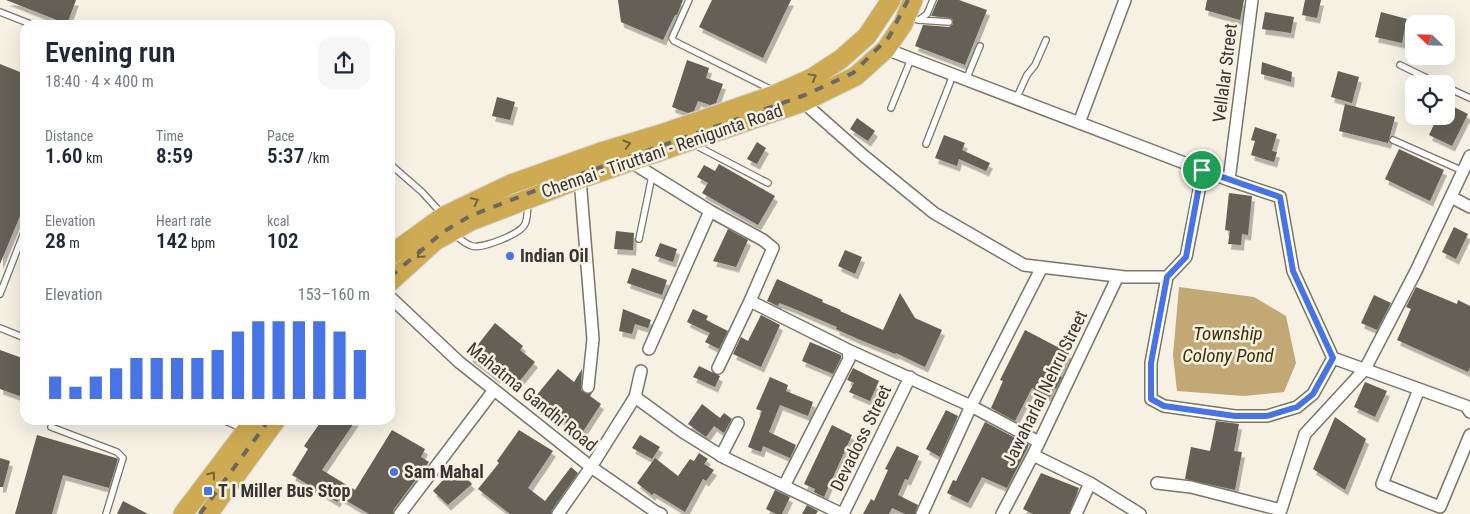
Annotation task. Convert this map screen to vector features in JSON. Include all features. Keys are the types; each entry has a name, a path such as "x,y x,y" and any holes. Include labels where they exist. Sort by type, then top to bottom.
{"highway":[{"name":"Chennai - Tiruttani - Renigunta Road","path":"395,252 448,224 511,184 604,150 667,132 778,93 812,78 841,59 867,36 891,0"},
{"name":"Chennai - Tiruttani - Renigunta Road","path":"395,277 435,241 448,224 471,221 580,179 803,102 856,76 886,49 913,12"},
{"path":"183,514 254,430"},
{"path":"208,514 254,430"}],"street":[{"path":"1078,123 1125,0"},
{"name":"Vellalar Street","path":"1229,180 1252,0"},
{"path":"886,49 1202,170 1280,197 1293,271 1333,358 1466,406 1470,412"},
{"path":"803,102 864,156 934,213 1024,265 1118,276 1167,277"},
{"path":"1157,484 1191,487 1282,510 1305,434 1364,370 1416,271 1470,156"},
{"path":"631,162 710,211 764,240 774,248 718,368"},
{"path":"1202,170 1186,257 1167,277 1151,363 1151,399 1164,406 1235,416 1267,416 1297,407 1313,394 1333,358"},
{"path":"580,179 593,339 588,387"},
{"path":"1451,197 1470,207"},
{"path":"649,350 710,211"},
{"path":"922,514 971,406 1042,267"},
{"name":"Jawaharlal Nehru Street","path":"1002,514 1040,442 1118,276"},
{"path":"750,301 848,350 971,406 1040,442"},
{"name":"Mahatma Gandhi Road","path":"395,302 459,362 494,390 591,467 661,514"},
{"path":"784,486 849,359 848,350"},
{"path":"558,514 591,467 635,397 641,371"},
{"name":"Devadoss Street","path":"843,514 910,377"},
{"path":"1419,389 1382,484 1440,507 1470,435"},
{"path":"400,514 494,390"},
{"path":"635,397 683,432 721,456 843,514"},
{"path":"721,456 738,423"},
{"path":"1034,454 1090,483 1140,514"},
{"path":"1076,514 1090,483"}],"lane":[{"path":"689,0 674,32 672,38 674,41 778,93"},
{"path":"913,12 927,14 933,0"},
{"path":"0,12 20,20"},
{"path":"913,12 949,22"},
{"path":"1016,99 1026,74 1034,65 1046,40"},
{"path":"966,80 980,46"},
{"path":"891,108 911,59"},
{"path":"1400,65 1421,75"},
{"path":"926,144 953,75"},
{"path":"1455,91 1470,98"},
{"path":"1393,140 1463,171"},
{"path":"688,141 768,183"},
{"path":"395,168 422,192 461,240 472,246 484,246 520,230 525,224 529,198"},
{"path":"639,239 652,176"},
{"path":"0,294 20,243"},
{"path":"0,328 20,336"},
{"path":"238,425 254,430"},
{"path":"51,427 117,452 123,458 106,514"}],"water":[{"name":"Township Colony Pond","path":"1179,287 1254,297 1286,316 1296,363 1284,392 1244,396 1177,391 1173,355"}],"building":[{"path":"6,0 76,0 68,20 57,20"},
{"path":"618,0 683,0 663,40 621,22"},
{"path":"712,0 791,0 763,58 699,27"},
{"path":"938,0 959,0 987,10 965,65 915,46 923,25 949,27 953,24 951,18 931,16"},
{"path":"1207,0 1244,0 1240,20 1205,10"},
{"path":"1305,0 1321,0 1317,18 1302,15"},
{"path":"1265,12 1294,17 1291,33 1262,29"},
{"path":"1381,12 1405,18 1402,43 1375,37"},
{"path":"687,60 709,68 706,78 723,84 716,103 710,105 698,101 694,111 688,113 672,107"},
{"path":"1262,62 1292,72 1291,82 1261,74"},
{"path":"0,64 20,72 20,216 0,264"},
{"path":"1338,71 1359,77 1352,103 1331,97"},
{"path":"497,97 515,102 510,120 492,116"},
{"path":"1345,104 1395,117 1388,143 1339,131"},
{"path":"1455,108 1468,114 1452,146 1429,135 1434,125 1455,125"},
{"path":"857,118 875,131 868,141 850,129"},
{"path":"1255,127 1277,134 1272,151 1277,152 1274,162 1251,155 1255,141 1251,140"},
{"path":"944,135 965,143 962,150 990,163 986,171 959,159 957,166 935,158"},
{"path":"757,142 766,148 757,164 747,159"},
{"path":"1399,149 1444,170 1430,201 1385,179"},
{"path":"719,164 775,196 758,225 702,193 708,183 697,177 704,165 715,171"},
{"path":"1229,193 1252,196 1248,235 1242,234 1241,245 1228,244 1230,231 1225,230"},
{"path":"1454,227 1468,234 1456,259 1442,252"},
{"path":"728,229 748,240 736,267 713,261"},
{"path":"616,231 634,233 633,250 614,249"},
{"path":"660,243 677,249 673,262 655,256"},
{"path":"845,250 862,257 855,274 838,266"},
{"path":"632,268 667,280 662,295 627,283"},
{"path":"777,279 823,300 822,302 840,311 883,330 900,293 915,318 942,330 925,367 896,353 858,339 836,329 837,327 790,307 779,303 778,306 767,301"},
{"path":"1416,287 1457,304 1458,300 1470,306 1470,367 1468,372 1397,340 1411,309 1406,307"},
{"path":"1374,295 1391,303 1377,330 1361,323"},
{"path":"623,309 651,320 648,328 635,324 632,334 619,331"},
{"path":"693,309 708,316 706,320 728,331 719,349 705,342 710,333 687,322"},
{"path":"761,315 780,325 761,367 733,354 741,337 748,341"},
{"path":"495,323 523,346 520,350 535,362 514,388 499,376 497,378 469,356"},
{"path":"1025,330 1069,353 1058,376 1062,377 1050,397 1032,388 1015,421 991,408 1003,381 1000,380"},
{"path":"810,342 841,355 833,374 802,361"},
{"path":"0,350 20,357 20,396 0,389"},
{"path":"699,366 720,376 715,387 693,377"},
{"path":"853,368 879,381 870,401 849,392 854,383 847,380"},
{"path":"558,369 574,382 582,369 581,390 587,394 592,393 590,396 601,404 582,433 544,409 542,411 531,402"},
{"path":"770,377 788,385 786,391 813,402 808,416 780,405 769,432 796,445 790,458 763,446 761,452 748,447 762,411 756,409"},
{"path":"1365,382 1387,391 1375,417 1354,407"},
{"path":"702,404 720,418 724,413 732,419 724,433 714,426 706,437 688,424"},
{"path":"946,410 958,416 940,457 926,449"},
{"path":"1335,417 1366,439 1345,490 1313,469"},
{"path":"1216,421 1239,424 1234,451 1242,452 1235,490 1185,479 1191,447 1210,451"},
{"path":"985,422 1029,445 1007,488 982,477 968,503 947,493 953,480 956,481"},
{"path":"319,425 353,425 322,470 355,490 392,430 425,449 421,457 429,462 394,509 393,514 369,514 340,497 337,502 292,475 308,449 304,446"},
{"path":"832,425 852,435 824,497 814,492 815,489 804,484"},
{"path":"519,430 553,451 528,488 545,501 571,467 578,473 551,514 510,514 478,489 499,463 497,461"},
{"path":"37,435 118,459 109,488 63,475 52,514 15,514"},
{"path":"640,435 660,447 652,459 632,448"},
{"path":"897,446 919,456 908,480 905,479 898,495 918,505 915,514 905,514 892,508 889,514 863,514 871,499 874,501 888,470 885,469"},
{"path":"699,453 708,459 704,464 714,470 706,481 703,479 685,512 654,493 652,495 637,483 655,458 678,476 690,459 694,461"},
{"path":"0,458 10,461 3,487 0,487"},
{"path":"455,466 472,484 448,505 433,491 443,480 442,478"},
{"path":"1041,473 1079,488 1069,514 1033,514 1023,509"},
{"path":"775,490 790,497 782,514 776,514 766,509"},
{"path":"123,501 148,514 117,514"},
{"path":"807,505 818,511 816,514 802,514"}],"railway":[{"path":"395,273 443,232 470,216 550,185 805,95 853,73 889,37 908,0"},
{"path":"200,514 265,425"}],"place":[{"name":"Indian Oil","path":"510,256"},
{"name":"Sam Mahal","path":"394,472"},
{"name":"T I Miller Bus Stop","path":"208,491"}],"route":[{"path":"1202,170 1280,197 1293,271 1333,358 1313,394 1297,407 1267,416 1235,416 1164,406 1151,399 1151,363 1167,277 1186,257 1202,170"}]}
